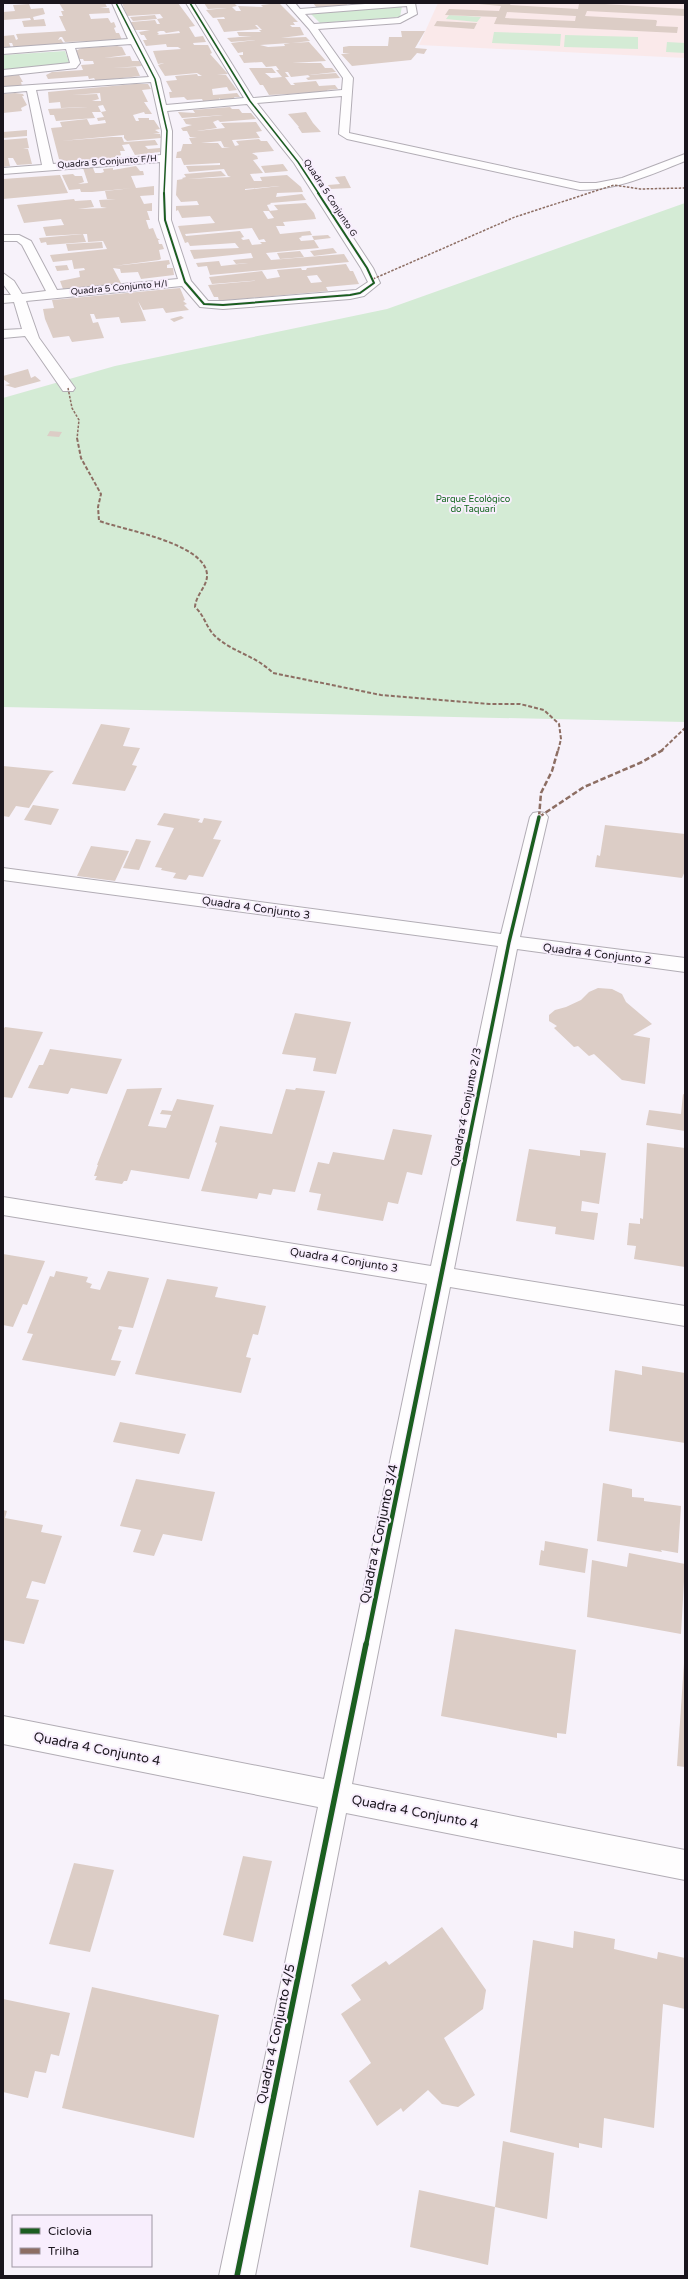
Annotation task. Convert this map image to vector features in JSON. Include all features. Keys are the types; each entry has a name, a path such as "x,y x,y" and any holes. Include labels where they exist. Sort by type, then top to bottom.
{"street":[{"path":"116,3 155,79 167,130 165,220 185,282"},
{"path":"190,3 250,101"},
{"path":"290,3 312,27 348,78 344,134 351,137 562,184 591,188 614,185 685,157"},
{"path":"298,12 410,3 413,14 400,20 312,27"},
{"path":"3,51 134,40"},
{"path":"3,72 33,71 74,66 75,63 70,46"},
{"path":"33,71 43,87"},
{"path":"3,90 155,79"},
{"path":"30,88 48,166"},
{"path":"162,108 346,93"},
{"name":"Quadra 5 Conjunto G","path":"185,282 204,304 223,305 350,295 360,293 372,287 374,283 373,279 298,162 250,101"},
{"name":"Quadra 5 Conjunto F/H","path":"3,171 48,166 166,158"},
{"path":"3,238 19,238 27,243 53,294"},
{"path":"3,277 11,284 20,297 29,332 68,388"},
{"name":"Quadra 5 Conjunto H/I","path":"3,299 185,282"},
{"path":"3,334 29,332"},
{"name":"Quadra 4 Conjunto 2/3","path":"442,1276 509,942 539,817"},
{"name":"Quadra 4 Conjunto 3","path":"3,874 509,942"},
{"name":"Quadra 4 Conjunto 2","path":"509,942 685,965"},
{"name":"Quadra 4 Conjunto 3","path":"3,1206 685,1316"},
{"name":"Quadra 4 Conjunto 3/4","path":"335,1797 442,1276"},
{"name":"Quadra 4 Conjunto 4","path":"3,1730 335,1797 685,1864"},
{"name":"Quadra 4 Conjunto 4/5","path":"237,2276 335,1797"}],"shaded area":[{"path":"438,3 685,3 685,58 419,45"}],"green space":[{"path":"402,6 400,17 320,23 310,13"},
{"path":"449,15 481,17 477,22 446,19"},
{"path":"494,32 561,34 560,46 492,43"},
{"path":"565,35 638,37 638,49 564,47"},
{"path":"667,42 685,43 685,53 666,52"},
{"path":"65,51 70,65 3,70 3,55"},
{"name":"Parque Ecológico do Taquari","path":"685,203 685,722 3,707 3,398 115,366 387,309"}],"building":[{"path":"59,3 105,3 107,7 100,8 109,8 110,13 89,14 91,19 108,18 111,23 114,22 116,33 119,33 122,40 65,42 62,37 60,37 58,40 61,39 64,44 14,48 12,43 9,43 11,48 3,48 3,36 14,35 16,40 18,39 16,34 66,31 59,16 63,16 61,11 64,11"},
{"path":"122,3 178,3 195,26 189,27 195,37 203,36 206,42 193,43 194,45 208,45 212,53 210,54 228,74 217,75 226,75 237,90 229,91 227,87 212,89 213,95 237,93 240,97 234,97 235,99 221,100 219,98 219,100 203,101 202,99 187,100 184,97 170,98 169,92 172,92 166,81 177,80 175,76 197,74 198,76 202,76 197,73 165,76 158,65 164,63 158,64 153,51 181,49 178,47 167,47 166,44 146,46 143,40 147,40 144,35 141,35 139,32 150,30 134,30 131,22 155,20 157,24 160,24 157,19 163,18 160,14 127,16","holes":["164,31 166,33 179,31 180,33 157,35 159,34 157,32"]},
{"path":"204,3 234,3 237,6 232,7 236,11 241,11 238,6 263,7 261,5 279,3 298,22 293,22 295,25 290,25 292,27 300,27 304,35 281,38 306,37 310,41 292,43 309,42 326,61 292,63 321,63 325,68 332,68 336,72 291,77 288,72 285,72 289,77 285,77 291,85 295,85 293,83 316,81 319,86 335,85 338,89 327,90 328,92 269,95 263,85 260,85 249,68 272,68 276,73 265,73 271,78 282,77 276,70 279,70 276,66 266,67 262,62 244,63 239,55 243,55 243,52 238,53 231,43 257,40 231,42 227,38 252,36 239,36 237,32 261,32 259,30 262,30 255,25 259,29 224,32 217,19 225,19 224,17 213,18 206,10 227,8 208,9","holes":["290,43 284,44 285,46 268,47 260,45"]},
{"path":"313,3 346,3 348,6 317,8"},
{"path":"467,3 511,3 510,5 578,9 579,4 574,3 589,3 685,9 685,16 587,11 585,16 656,20 656,26 678,27 677,33 494,24 497,17 445,15 449,9 499,11 501,6","holes":["507,12 576,16 575,21 505,18"]},
{"path":"29,4 31,9 43,8 45,14 33,17 34,20 44,19 46,26 24,27 22,21 31,20 30,18 3,20 3,12 15,11 13,5"},
{"path":"155,15 157,19 133,21 130,17"},
{"path":"437,21 477,23 474,29 434,26"},
{"path":"401,31 425,31 415,48 427,49 424,54 417,53 411,60 352,66 341,54 350,54 343,53 343,47 388,46 389,37 402,37"},
{"path":"122,47 126,55 104,58 130,56 132,61 139,61 142,66 113,68 136,67 140,76 96,81 94,78 89,79 88,76 48,79 46,75 52,72 83,70 81,65 94,64 93,61 78,59 75,51 82,48"},
{"path":"336,73 340,78 308,80 306,78 310,77 308,75"},
{"path":"19,75 23,82 21,82 22,86 3,88 3,76"},
{"path":"148,84 151,89 142,90 148,102 144,102 152,114 145,114 144,112 133,115 136,121 139,121 138,118 149,118 149,120 154,120 160,129 155,130 160,133 153,133 160,134 161,138 127,141 124,138 124,135 61,141 112,137 122,137 124,142 155,140 158,145 145,146 148,149 160,148 160,152 135,155 129,144 122,145 125,151 120,151 121,155 112,158 66,161 59,159 51,128 62,127 60,122 87,119 90,125 106,123 105,120 98,121 97,118 104,117 101,112 92,112 95,118 56,121 54,115 50,115 48,109 88,107 61,108 60,102 49,103 48,92","holes":["100,93 101,101 92,101 99,99 97,94 72,95","103,105 106,111 101,112 98,106"]},
{"path":"3,94 23,94 24,96 22,96 27,105 21,108 22,111 3,113"},
{"path":"230,107 232,109 239,109 242,113 251,113 256,119 220,122 218,120 213,122 217,128 197,131 225,128 221,123 256,122 262,131 256,132 260,138 232,140 235,146 239,145 236,141 259,139 261,141 267,141 274,151 252,153 257,156 258,159 253,160 263,173 250,174 254,181 262,181 260,177 287,175 301,187 303,192 277,193 276,197 302,194 306,200 270,203 271,204 267,205 270,211 278,210 274,205 306,203 314,213 316,219 283,222 285,226 276,226 280,234 310,231 312,235 301,236 302,237 299,238 301,241 314,240 319,248 266,253 271,260 344,254 349,262 210,275 207,266 198,267 196,263 219,261 221,266 248,263 236,264 233,260 253,258 251,253 194,259 190,250 239,248 235,243 190,246 188,242 185,243 178,226 215,223 210,216 182,218 178,210 176,211 176,206 199,205 197,201 181,202 176,195 177,180 186,177 184,174 221,171 226,176 187,179 231,177 228,176 224,169 189,172 186,166 220,165 220,163 184,165 181,158 176,158 177,152 181,151 183,144 192,144 189,138 197,138 190,137 187,131 183,131 181,128 192,125 186,124 183,119 223,115 182,118 178,112 195,113 193,110","holes":["221,141 224,147 230,147 222,148 218,143 201,143","280,186 245,190 245,189","263,211 269,211 274,218 268,219","252,228 259,240 264,239 266,242 260,242 262,244 252,245 249,239 243,240 241,238 244,237 240,231 186,236 185,234"]},
{"path":"306,112 321,132 302,133 288,114"},
{"path":"27,130 27,136 3,138 3,132"},
{"path":"27,138 29,148 23,149 28,149 32,164 17,165 13,158 8,158 10,166 3,167 3,140"},
{"path":"283,164 288,171 265,173 261,166"},
{"path":"136,166 140,171 143,171 144,175 131,176 136,188 154,186 154,195 140,196 144,204 152,203 152,211 147,211 150,220 146,220 149,229 153,228 157,238 160,240 158,240 159,244 162,244 164,249 159,250 161,259 159,260 114,266 169,260 170,264 167,265 167,268 173,268 174,275 141,279 138,272 121,273 120,269 113,268 122,285 63,289 60,281 80,277 79,271 85,270 84,268 74,269 72,260 53,262 50,255 107,249 103,241 88,242 87,234 46,236 43,227 64,225 61,219 24,223 17,205 74,199 75,201 91,200 94,207 78,209 107,208 101,207 99,200 116,199 107,199 105,191 133,188 92,192 81,192 80,189 69,190 62,175 73,174 75,176 82,176 84,182 78,184 88,183 83,168 93,168 95,173 101,173 104,172 103,169 113,168 113,170"},
{"path":"60,175 68,193 3,199 3,179"},
{"path":"345,176 351,188 330,189 328,185 340,184 335,177"},
{"path":"83,234 86,242 47,245 46,242 41,243 39,238"},
{"path":"328,235 331,238 314,240 312,236"},
{"path":"102,242 103,248 68,251 66,244"},
{"path":"333,248 337,253 314,256 310,251"},
{"path":"300,251 304,257 280,259 277,253"},
{"path":"346,264 350,271 353,271 359,284 326,287 328,291 219,301 218,297 214,297 208,285 263,280 212,284 209,277 262,271 267,279 280,277 277,270 301,268 302,270 306,270 307,268","holes":["317,275 322,282 311,283 307,276"]},
{"path":"67,265 69,270 57,271 55,266"},
{"path":"180,288 185,300 183,301 187,304 184,305 189,310 166,313 163,308 143,310 138,301 146,321 121,323 119,317 96,319 94,314 90,314 93,323 98,322 104,338 72,342 69,336 53,338 45,319 43,309 54,308 52,300"},
{"path":"181,316 184,318 174,322 170,319"},
{"path":"28,369 31,378 35,376 41,381 15,388 5,385 10,384 3,379 3,376"},
{"path":"50,431 62,432 59,437 47,436"},
{"path":"101,724 130,728 123,746 140,748 132,765 137,766 125,791 72,784"},
{"path":"3,766 54,771 50,774 29,808 16,806 9,817 3,816"},
{"path":"33,805 59,809 51,825 24,820"},
{"path":"164,813 200,819 198,822 202,823 204,818 222,821 213,839 221,840 203,877 189,875 186,880 173,878 176,873 161,870 162,868 155,867 174,828 157,825"},
{"path":"605,825 685,834 685,871 682,878 595,867 597,855 600,856"},
{"path":"136,839 151,841 139,870 123,868"},
{"path":"91,846 129,851 115,881 77,876"},
{"path":"598,988 612,989 622,994 626,1002 652,1024 633,1035 650,1038 645,1084 622,1080 594,1054 589,1056 578,1046 574,1047 554,1028 557,1026 549,1021 549,1015 555,1010 581,1000 589,992"},
{"path":"295,1013 351,1022 336,1074 313,1071 316,1058 282,1054"},
{"path":"5,1027 43,1032 12,1098 3,1097 3,1030"},
{"path":"50,1049 122,1059 107,1094 71,1088 68,1094 28,1088 39,1065 43,1065"},
{"path":"162,1088 148,1126 166,1128 171,1115 160,1114 162,1110 172,1111 177,1099 214,1105 189,1179 131,1170 127,1181 124,1181 122,1184 95,1180 97,1176 94,1176 97,1165 127,1089"},
{"path":"296,1088 325,1091 295,1192 273,1189 271,1195 259,1193 257,1199 201,1191 217,1143 215,1142 220,1126 272,1134 286,1089 295,1090"},
{"path":"683,1094 685,1095 685,1131 646,1125 649,1110 681,1114"},
{"path":"393,1129 432,1135 422,1175 407,1172 398,1204 388,1202 383,1221 317,1210 321,1194 309,1192 318,1162 329,1164 333,1152 384,1160"},
{"path":"647,1143 685,1148 685,1267 634,1259 636,1246 627,1245 629,1223 640,1224 640,1218 643,1219"},
{"path":"529,1149 580,1156 580,1150 606,1153 599,1204 582,1201 581,1211 598,1213 594,1240 555,1234 556,1227 516,1221"},
{"path":"3,1254 45,1261 27,1305 23,1304 13,1327 3,1325"},
{"path":"56,1271 88,1277 86,1282 92,1284 90,1288 100,1290 108,1271 149,1278 133,1328 119,1326 118,1329 122,1330 111,1360 121,1361 115,1376 22,1360 33,1334 27,1333 50,1276 54,1277"},
{"path":"167,1279 218,1287 215,1297 266,1306 258,1335 253,1334 246,1357 251,1358 241,1393 135,1374"},
{"path":"642,1366 685,1373 685,1443 609,1431 615,1370 642,1375"},
{"path":"120,1422 186,1434 179,1454 113,1442"},
{"path":"136,1479 215,1492 202,1541 163,1534 154,1556 133,1552 141,1530 120,1526"},
{"path":"603,1483 632,1489 632,1497 644,1498 644,1501 681,1506 678,1553 661,1550 662,1552 597,1541"},
{"path":"3,1510 7,1511 5,1518 43,1525 41,1532 62,1536 45,1584 32,1581 26,1598 39,1600 24,1644 3,1640"},
{"path":"545,1541 588,1549 585,1573 539,1565 541,1550 544,1551"},
{"path":"629,1553 685,1564 681,1634 587,1617 592,1560 627,1567"},
{"path":"455,1629 576,1650 566,1734 557,1733 557,1738 441,1716"},
{"path":"685,1663 685,1767 677,1766"},
{"path":"243,1856 272,1861 253,1942 223,1935"},
{"path":"74,1863 114,1870 90,1952 49,1944"},
{"path":"442,1927 486,1990 483,2009 444,2038 475,2095 458,2107 442,2104 428,2090 403,2112 401,2108 377,2126 349,2081 371,2063 341,2014 361,2000 351,1985 386,1961 389,1965"},
{"path":"574,1931 615,1939 614,1949 657,1959 658,1952 685,1958 685,2009 663,2004 654,2128 604,2118 602,2148 579,2143 579,2148 510,2132 533,1940 573,1948"},
{"path":"92,1987 219,2015 194,2138 62,2108"},
{"path":"3,1999 70,2013 59,2056 51,2054 46,2073 35,2071 28,2098 3,2092"},
{"path":"503,2141 554,2153 547,2219 495,2207"},
{"path":"419,2190 495,2207 488,2265 410,2247"}],"marked path":[{"path":"373,279 515,217 614,185 631,189 685,188"},
{"path":"68,388 72,408 79,420 76,435 81,458 101,494 98,507 99,521 183,548 195,554 202,560 205,564 207,580 206,584 199,593 195,602 195,607 201,612 216,637 230,647 260,662 273,673 381,695 489,704 520,704 544,710 559,724 561,739 552,771 541,793 539,817"},
{"path":"539,817 564,799 591,783 642,762 654,755 676,739 685,728"}],"cycle path":[{"path":"116,3 134,41 155,79 167,131 164,195 165,220 185,282 204,304 223,305 360,293 374,283 367,268 298,162 250,101 190,3"},
{"path":"237,2276 509,942 539,817"}]}
